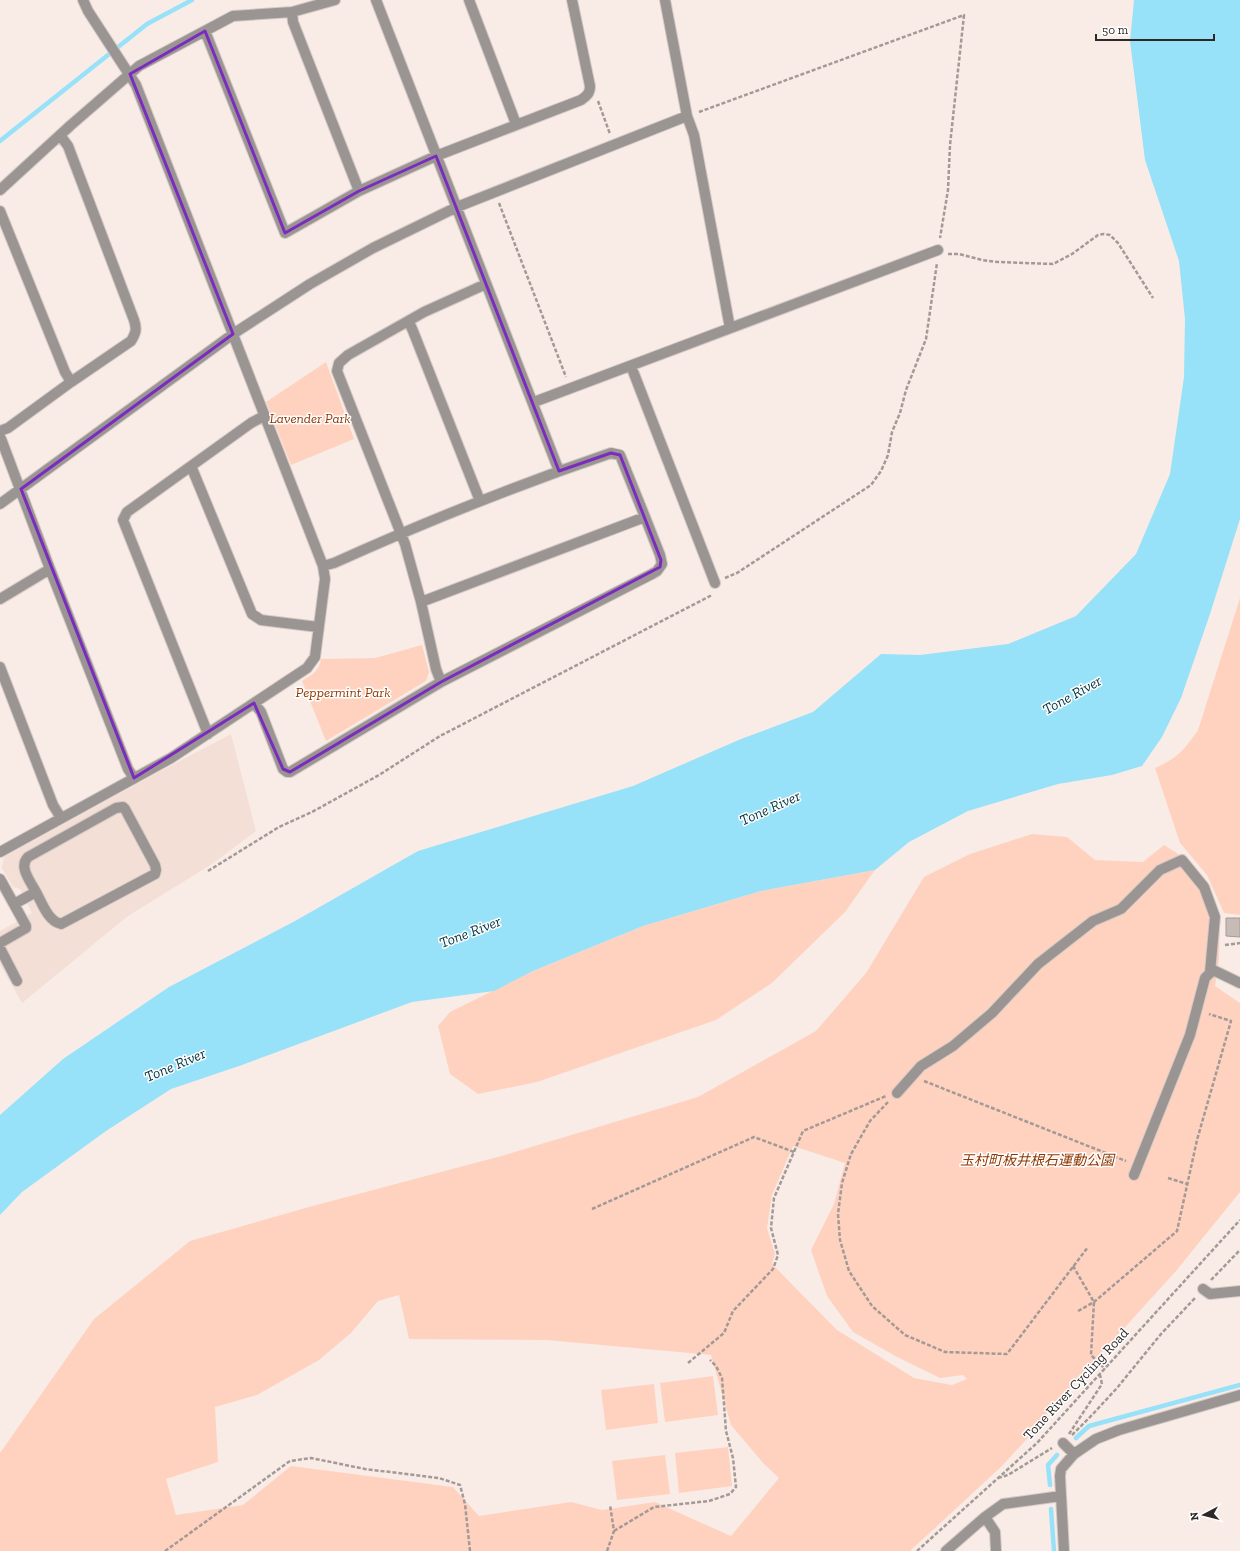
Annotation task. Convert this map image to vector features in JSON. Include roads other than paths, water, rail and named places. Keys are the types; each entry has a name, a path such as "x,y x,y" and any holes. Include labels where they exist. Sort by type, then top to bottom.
{"street":[{"path":"0,852 171,758 300,673 312,663 315,657 325,579 323,566 136,85 88,11 83,0"},
{"path":"0,190 139,66 233,16 292,12 335,0"},
{"path":"376,0 486,284 534,402 559,471"},
{"path":"469,0 516,124"},
{"path":"205,31 285,233 359,191 436,156 581,100 590,92 590,86 572,0"},
{"path":"665,0 688,116 694,135 730,328"},
{"path":"292,12 293,22 359,191"},
{"path":"0,504 233,334 310,284 373,248 456,207 688,116"},
{"path":"0,431 8,428 131,341 136,334 136,327 68,146 60,135"},
{"path":"0,211 65,372 71,382"},
{"path":"534,402 938,250"},
{"path":"441,682 436,670 421,602 401,533 337,371 339,363 348,355 424,312 486,284"},
{"path":"408,322 413,331 480,501"},
{"path":"631,366 715,583"},
{"path":"208,734 123,520 127,512 251,423 264,416"},
{"path":"0,436 128,769 134,778"},
{"path":"254,703 260,712 283,769 290,772 441,682 657,571 660,567 661,560 620,455 611,453 480,501 401,533 334,563 323,566"},
{"path":"192,466 252,614 261,620 318,627"},
{"path":"421,602 645,517"},
{"path":"0,599 50,569"},
{"path":"0,667 53,805 61,818"},
{"path":"123,807 125,809 155,865 155,874 61,924 56,923 51,919 36,892 24,870 24,863 28,857 116,808 123,807"},
{"path":"897,1093 921,1066 952,1046 992,1013 1044,960 1094,921 1121,908 1160,870 1182,860 1204,887 1215,917 1210,972 1205,978 1190,1035 1136,1170"},
{"path":"0,879 23,918 26,928 0,942"},
{"path":"14,904 36,892"},
{"path":"0,948 17,980"},
{"path":"1210,972 1213,970 1240,983"},
{"path":"1203,1289 1210,1294 1240,1291"},
{"path":"1064,1551 1061,1470 1074,1454 1096,1439 1114,1432 1240,1395"},
{"path":"1063,1443 1074,1454"},
{"path":"946,1551 985,1517 1003,1504 1061,1496"},
{"path":"985,1517 994,1532 996,1551"}],"water":[{"name":"Tone River","path":"1134,0 1240,0 1240,519 1210,614 1181,698 1162,737 1142,766 1112,775 1058,784 968,811 909,842 875,870 761,891 643,926 533,971 494,991 412,1002 242,1065 171,1089 106,1131 22,1192 0,1215 0,1115 63,1059 169,987 295,921 418,851 633,786 741,739 813,712 881,654 920,655 1008,644 1076,616 1136,554 1170,474 1184,377 1185,319 1179,261 1145,160 1130,41"}],"waterway":[{"path":"0,141 147,24 192,0"},
{"path":"1076,1438 1089,1426 1240,1385"},
{"path":"1050,1485 1048,1465 1057,1455"},
{"path":"1051,1509 1054,1551"}],"park label":[{"name":"Lavender Park","path":"310,418"},
{"name":"Peppermint Park","path":"343,692"},
{"name":"玉村町板井根石運動公園","path":"1037,1160"}]}
